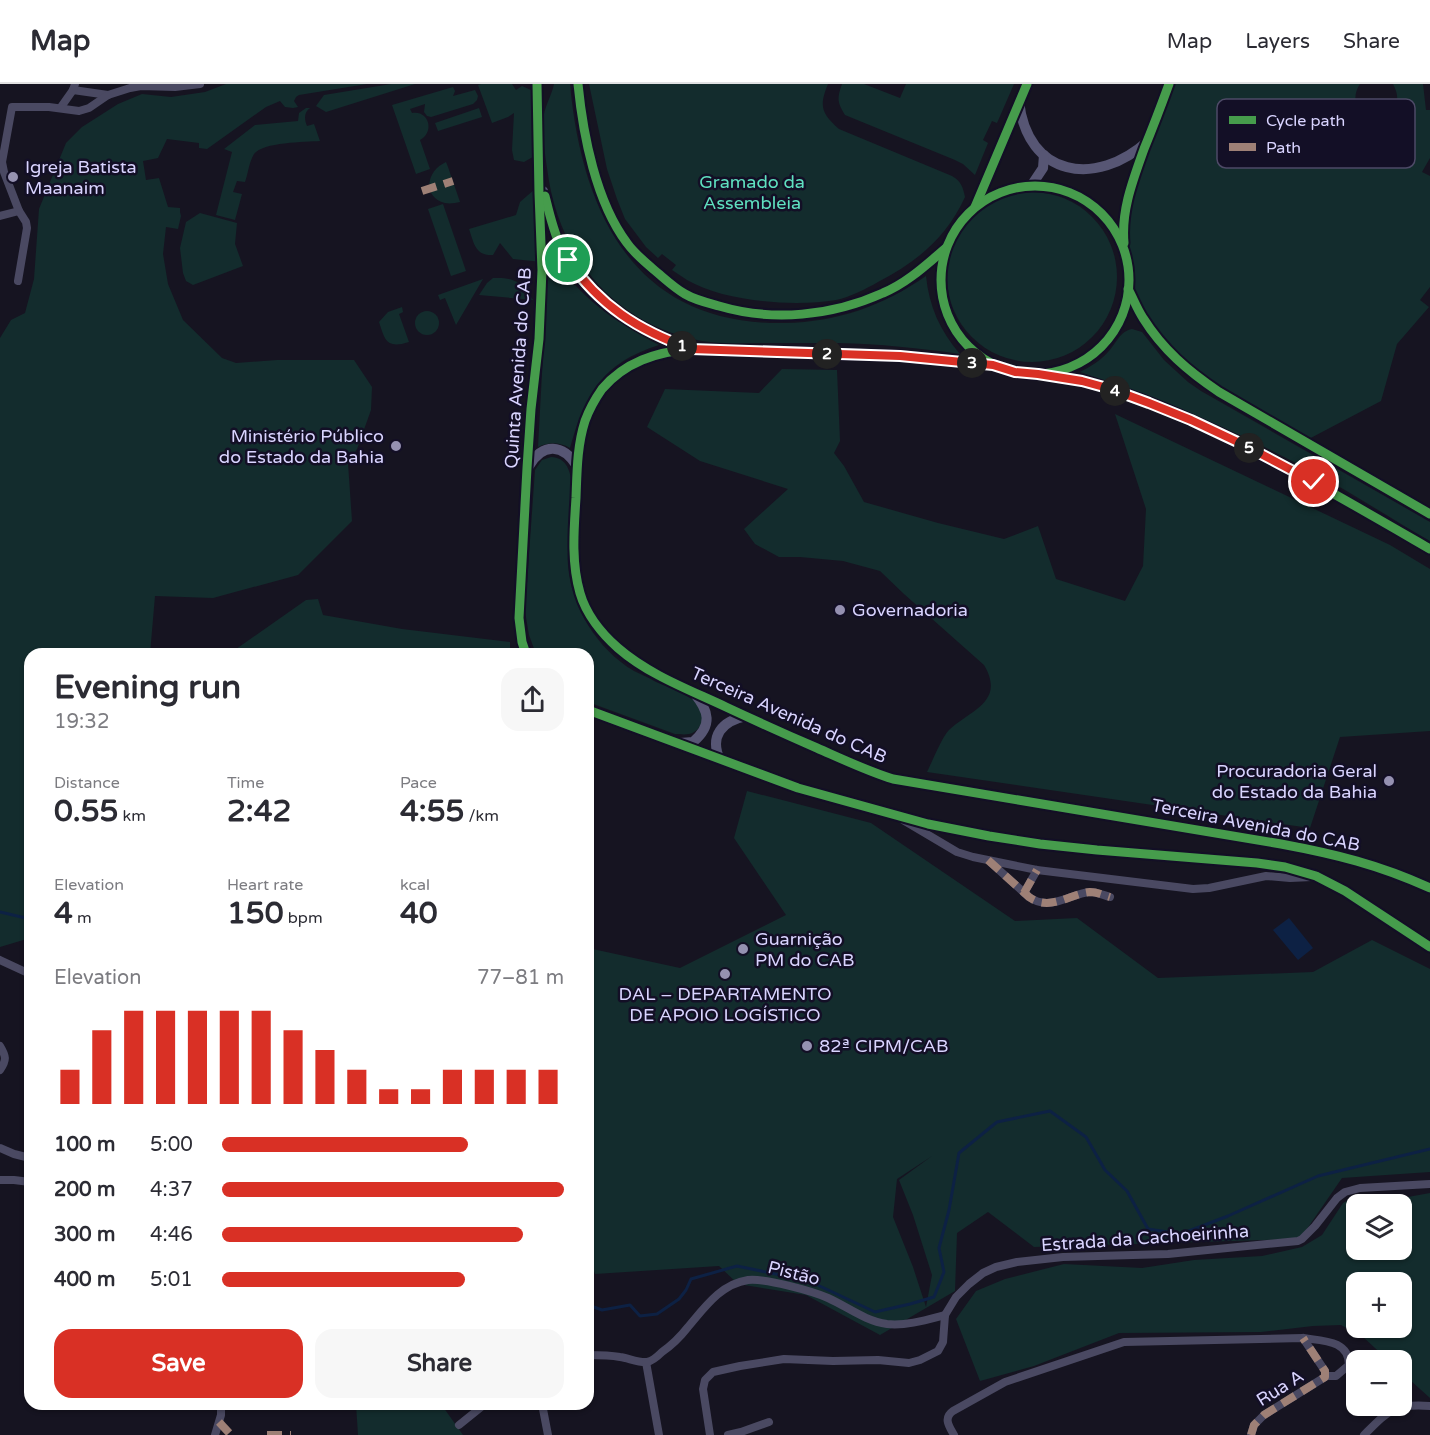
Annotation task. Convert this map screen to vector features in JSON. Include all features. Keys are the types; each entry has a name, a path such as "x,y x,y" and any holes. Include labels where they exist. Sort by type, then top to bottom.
{"main road":[{"name":"Quinta Avenida do CAB","path":"524,648 519,618 527,468 539,339 542,270 537,84"},
{"path":"578,84 593,170 611,219 627,244 643,261 685,294 734,311 763,315 825,312 853,305 885,292 918,273 946,248"},
{"path":"993,365 970,349 953,328 943,303 940,275 946,248 956,229 975,207 1027,84"},
{"path":"1038,374 1060,370 1081,362 1099,348 1114,331 1124,311 1128,289 1128,269 1123,229 1128,197 1169,84"},
{"path":"1019,101 1021,116 1034,144 1044,155 1058,164 1074,169 1107,166 1124,159 1148,141"},
{"path":"1031,186 1043,168 1044,155"},
{"path":"538,167 546,201 561,246 577,273 612,309 641,328 668,341 691,349 900,356 993,365 1015,372 1082,381 1149,403 1244,445 1314,482 1430,549"},
{"path":"975,207 1002,192 1031,186 1061,189 1088,202 1110,223 1124,249"},
{"path":"1128,289 1141,316 1155,336 1169,353 1193,374 1219,392 1430,514"},
{"name":"Terceira Avenida do CAB","path":"691,349 651,356 614,377 593,402 581,435 577,466 574,544 581,594 594,620 618,648 636,662 692,691 865,770 893,778 1328,853 1404,876 1430,888"},
{"path":"527,468 541,452 553,449 564,452 577,466"},
{"path":"673,743 693,742 704,730 707,712 692,691"},
{"name":"Terceira Avenida do CAB","path":"594,712 798,788 938,826 1040,844 1285,867 1317,876 1345,891 1430,947"},
{"path":"720,760 716,751 716,739 720,729 732,720 746,716"}],"street":[{"path":"18,281 27,228 2,162 12,106 61,107 79,111 89,108 108,95 141,86 175,87 200,84"},
{"path":"61,107 74,87 108,95"},
{"path":"0,216 19,211"},
{"path":"894,815 957,852 1036,870 1192,889 1209,888 1266,876 1290,879 1317,876"},
{"path":"988,860 1034,901 1044,904 1057,903 1088,892 1110,897"},
{"path":"1024,893 1036,870"},
{"path":"0,960 24,971"},
{"path":"0,1046 6,1059 0,1070"},
{"path":"0,1148 24,1156"},
{"path":"0,1180 24,1181"},
{"name":"Estrada da Cachoeirinha","path":"710,1435 703,1389 705,1380 712,1372 784,1359 878,1360 909,1363 920,1360 938,1351 943,1341 945,1315 956,1298 983,1273 996,1267 1017,1262 1063,1257 1168,1254 1298,1241 1315,1226 1337,1198 1346,1192 1360,1188 1430,1184"},
{"name":"Pistão","path":"646,1362 656,1358 668,1348 718,1294 746,1280 757,1279 827,1297 873,1321 887,1324 905,1324 945,1315"},
{"path":"954,1435 947,1420 950,1413 1005,1382 1124,1342 1303,1338 1332,1342 1342,1347 1349,1358 1349,1365 1336,1376 1325,1376"},
{"name":"Rua A","path":"1251,1435 1254,1425 1264,1415 1324,1378 1325,1371 1303,1338"},
{"path":"594,1355 646,1362 659,1435"},
{"path":"1364,1435 1391,1411 1405,1405 1430,1406"},
{"path":"215,1435 221,1410"},
{"path":"459,1425 477,1410"},
{"path":"543,1410 548,1435"},
{"path":"728,1435 770,1422"}],"green space":[{"path":"226,84 367,84 299,95 294,101 298,107 293,108 285,107 280,101 266,107 207,149 199,148 199,143 167,139 158,158 143,161 146,180 159,178 168,207 180,208 178,229 166,227 163,254 168,284 183,320 222,358 236,363 277,360 354,360 372,387 371,410 357,449 348,463 352,521 298,575 213,598 155,596 151,648 24,648 24,940 0,947 0,338 11,320 25,313 34,279 39,209 66,143 82,127 118,104 142,94 171,97 205,92"},
{"path":"391,84 415,84 326,112 316,106 324,95"},
{"path":"512,84 516,90 522,86 531,90 537,98 538,154 524,162 514,160 512,150 514,113 492,123 478,85"},
{"path":"554,84 570,84 577,132 588,177 604,218 626,254 655,283 690,305 733,319 785,323 841,316 859,310 893,296 926,276 937,318 960,354 838,343 709,342 670,332 642,319 617,302 595,281 577,257 563,230 553,200 543,134 544,114"},
{"name":"Gramado da Assembleia","path":"589,84 828,84 823,98 823,109 839,129 952,176 958,180 965,197 949,225 918,257 906,266 852,295 819,302 780,303 720,293 687,280 672,270 676,265 662,254 658,258 646,247 625,219 607,169"},
{"path":"842,84 864,84 900,98 906,84 1014,84 997,123 992,121 983,140 988,143 975,175 955,160 845,115 839,100"},
{"path":"1169,84 1360,84 1356,99 1217,99 1217,168 1415,168 1415,99 1397,99 1393,84 1423,84 1426,110 1430,110 1430,158 1422,172 1430,176 1430,287 1420,300 1429,307 1397,344 1381,401 1305,441 1219,392 1169,353 1128,289 1123,229"},
{"path":"453,87 455,91 453,96 475,90 477,100 473,104 431,117 424,112 425,104 410,109 412,113 423,115 429,127 425,136 420,140 430,169 416,174 392,105"},
{"path":"310,108 305,116 307,126 314,124 320,141 285,143 259,150 252,157 245,182 237,181 233,192 242,194 235,220 216,215 232,152 224,149 255,125 298,121 299,113"},
{"path":"479,108 482,117 438,131 435,123"},
{"path":"446,162 460,202 445,203 438,200 430,190 429,184 434,171"},
{"path":"535,189 542,262 513,259 500,243 493,255 479,251 469,229 516,215 520,202"},
{"path":"1032,192 1065,199 1079,206 1092,217 1103,230 1110,244 1117,277 1110,310 1103,324 1092,337 1079,348 1065,355 1032,362 999,355 985,348 972,337 961,324 954,310 947,277 954,244 961,230 972,217 985,206 999,199"},
{"path":"443,204 466,271 451,276 428,209"},
{"path":"200,213 237,223 235,244 243,266 193,285 186,281 183,273 180,248 186,222"},
{"path":"549,245 569,277 595,304 626,327 659,345 623,361 599,383 582,412 570,448 554,443 538,447"},
{"path":"493,278 507,278 517,282 533,300 479,295"},
{"path":"483,279 456,325 445,298 440,300 438,295"},
{"path":"402,307 403,312 399,314 409,342 391,344 385,339 379,322 388,312"},
{"path":"422,311 432,311 439,318 439,328 432,335 422,335 415,328 415,318"},
{"path":"1132,329 1142,332 1164,360 1201,391 1430,522 1430,541 1326,479 1255,442 1169,404 1080,372 1102,358 1121,335"},
{"path":"782,369 837,370 840,441 834,453 864,502 1004,539 1038,526 1056,579 1125,601 1143,566 1146,509 1115,414 1390,545 1430,569 1430,731 1340,737 1310,828 927,772 946,733 983,704 988,697 991,688 990,678 984,665 880,571 843,561 779,557 755,544 744,529 788,489 700,461 647,427 665,389 759,393"},
{"path":"551,457 560,459 570,472 572,482 568,561 570,581 580,611 588,626 608,651 621,662 698,704 703,717 699,728 693,733 675,734 594,704 594,648 534,648 525,611 535,470 542,460"},
{"path":"318,599 323,615 402,629 510,642 510,648 238,648 306,600"},
{"path":"747,791 871,823 1015,921 1077,918 1158,978 1313,972 1372,940 1430,969 1430,1172 1342,1178 1300,1239 1034,1247 988,1212 957,1233 955,1291 880,1335 806,1295 738,1284 719,1266 595,1274 594,949 680,968 786,915 734,838","holes":["932,1156 899,1180 932,1275 926,1307 893,1217 897,1179"]},
{"path":"1430,1193 1430,1398 1412,1382 1412,1350 1377,1350 1364,1338 1412,1338 1412,1272 1346,1272 1346,1328 1341,1325 1261,1332 1119,1333 1034,1366 980,1381 956,1319 976,1291 1005,1279 1064,1264 1142,1268 1194,1260 1262,1256 1302,1247 1322,1235 1346,1201 1346,1260 1412,1260 1412,1196"},
{"path":"356,1410 445,1410 463,1435 358,1435"}],"water":[{"path":"1289,918 1313,948 1298,960 1273,930"}],"waterway":[{"path":"0,912 24,918"},
{"path":"594,1307 602,1310 630,1305 640,1316 657,1314 679,1299 691,1279 737,1266 809,1281 875,1312 934,1297 944,1272 939,1248 949,1210 959,1153 997,1122 1050,1111 1086,1137 1105,1170 1127,1191 1148,1229 1181,1234 1318,1176 1430,1149"}],"marked path":[{"path":"422,191 453,181"},
{"path":"988,860 1029,897 1037,901 1052,903 1090,892 1110,897"},
{"path":"1024,893 1037,870"},
{"path":"1251,1435 1254,1425 1264,1415 1325,1377 1325,1371 1303,1338"},
{"path":"219,1422 231,1435"},
{"path":"267,1435 291,1435"}],"cycle path":[{"path":"524,648 519,618 527,468 539,339 542,270 537,84"},
{"path":"578,84 583,125 593,167 599,188 616,226 639,257 672,285 693,298 739,311 760,314 781,315 823,311 864,301 892,289 946,248"},
{"path":"975,207 1027,84"},
{"path":"1124,243 1124,219 1129,195 1169,84"},
{"path":"1035,186 1071,193 1087,202 1101,214 1113,228 1122,244 1129,280 1122,316 1113,332 1101,346 1087,358 1071,367 1035,374 999,367 983,358 969,346 957,332 948,316 941,280 948,244 957,228 969,214 983,202 999,193 1035,186"},
{"path":"545,196 560,245 570,264 598,297 632,322 691,349 900,356 989,364"},
{"path":"1128,289 1151,330 1177,359 1197,376 1219,392 1430,514"},
{"path":"691,349 642,360 611,380 602,389 590,409 580,440 574,534 577,581 583,601 595,623 630,658 684,688 845,761 893,779 1301,848 1375,867 1430,888"},
{"path":"1047,375 1083,381 1117,391 1199,424 1297,473 1430,549"},
{"path":"594,712 798,788 928,824 1040,844 1285,867 1316,876 1345,891 1430,947"}],"place":[{"name":"Igreja Batista Maanaim","path":"13,177"},
{"name":"Ministério Público do Estado da Bahia","path":"396,446"},
{"name":"Governadoria","path":"840,610"},
{"name":"Procuradoria Geral do Estado da Bahia","path":"1389,781"},
{"name":"Guarnição PM do CAB","path":"743,949"},
{"name":"DAL – DEPARTAMENTO DE APOIO LOGÍSTICO","path":"725,974"},
{"name":"82ª CIPM/CAB","path":"807,1046"}],"route":[{"path":"568,260 588,286 612,309 641,328 691,349 900,356 993,365 1015,372 1082,381 1111,389 1191,420 1314,482"}]}
